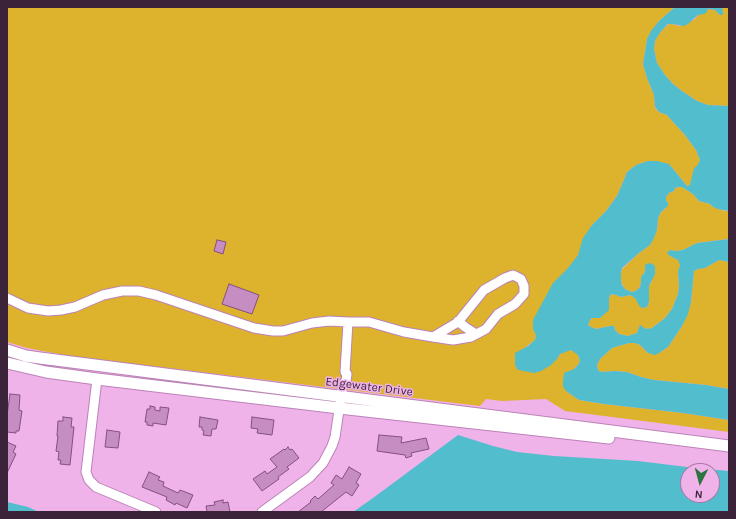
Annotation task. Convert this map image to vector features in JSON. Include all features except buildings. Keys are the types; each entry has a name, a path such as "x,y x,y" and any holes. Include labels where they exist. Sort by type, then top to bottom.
{"street":[{"path":"7,298 28,308 48,311 75,307 103,295 122,291 139,292 156,295 254,328 273,331 283,331 312,323 329,321 369,322 404,332 433,337 453,340 471,337 486,329 498,314 516,304 524,294 524,286 521,279 513,275 484,290 458,321 433,337"},
{"path":"458,321 476,334"},
{"path":"262,512 310,477 323,463 332,446 335,437 343,384 346,381 347,374 345,372 348,322"},
{"name":"Edgewater Drive","path":"7,350 26,356 40,358 729,446"},
{"name":"Edgewater Drive","path":"7,363 46,372 97,379 729,452"},
{"path":"97,379 86,472 89,480 96,486 156,512"}],"shaded area":[{"path":"7,7 675,7 659,21 647,39 643,64 654,95 655,108 659,112 667,115 685,135 696,150 700,160 690,185 687,186 669,164 648,161 636,165 627,172 617,196 606,211 592,225 536,335 535,340 522,350 557,359 560,354 566,351 571,350 576,352 580,361 574,369 566,391 579,400 729,420 729,432 565,411 546,399 502,401 486,399 480,406 69,356 27,348 7,342"},
{"path":"675,7 722,7 722,15 715,10 709,9 707,12 698,15 684,26 668,24 655,41 654,49 657,63 665,75 682,91 697,101 708,105 729,106 729,211 718,209 710,204 699,201 693,194 682,187 675,188 674,191 669,193 666,197 668,206 661,212 658,218 657,230 650,245 622,268 622,285 625,289 633,292 640,287 641,277 645,272 645,265 649,263 655,266 655,274 649,286 649,302 647,307 640,307 635,298 630,295 621,297 611,294 609,298 609,310 600,318 592,318 588,325 596,329 614,326 615,330 619,334 628,336 637,333 640,325 646,329 652,328 665,318 672,309 678,294 678,272 680,265 678,260 667,253 670,250 683,250 697,243 729,239 729,262 719,260 705,268 694,271 691,302 688,314 668,347 655,355 648,353 640,345 629,343 612,348 600,359 597,365 598,370 601,372 627,372 654,380 706,385 729,389 729,420 579,400 566,391 563,386 564,373 574,369 580,361 578,355 571,350 560,354 551,365 534,373 518,370 515,365 515,353 528,346 535,340 536,335 533,329 533,320 553,283 578,255 583,238 617,196 627,172 636,165 648,161 657,161 669,164 687,186 690,185 694,168 700,160 696,150 685,135 667,115 659,112 655,107 654,95 643,64 647,39 651,31 659,21"},
{"path":"722,7 729,7 729,106 708,105 697,101 682,91 673,84 657,63 654,49 655,41 659,34 669,24 680,26 695,19 698,15 709,9 715,10 720,15"},
{"path":"678,187 682,187 693,194 699,201 725,211 729,211 729,239 697,243 683,250 670,250 670,256 679,260 678,294 672,309 665,318 652,328 646,329 640,326 637,333 628,336 619,334 615,330 614,326 596,329 591,327 588,325 592,318 600,318 608,310 609,298 611,294 621,297 630,295 635,298 643,308 647,307 649,302 649,286 652,281 645,269 645,272 641,277 640,287 633,292 625,289 622,284 622,269 650,245 657,230 658,218 668,203 666,197"},
{"path":"719,260 729,262 729,389 706,385 654,380 627,372 601,372 598,370 597,365 600,359 612,348 618,346 635,343 640,345 648,353 659,353 668,347 682,326 691,302 694,271 705,268"},
{"path":"458,435 517,452 554,456 638,461 680,466 680,503 720,503 720,470 729,471 729,512 353,512"},
{"path":"7,502 28,507 39,512 7,512"}]}
